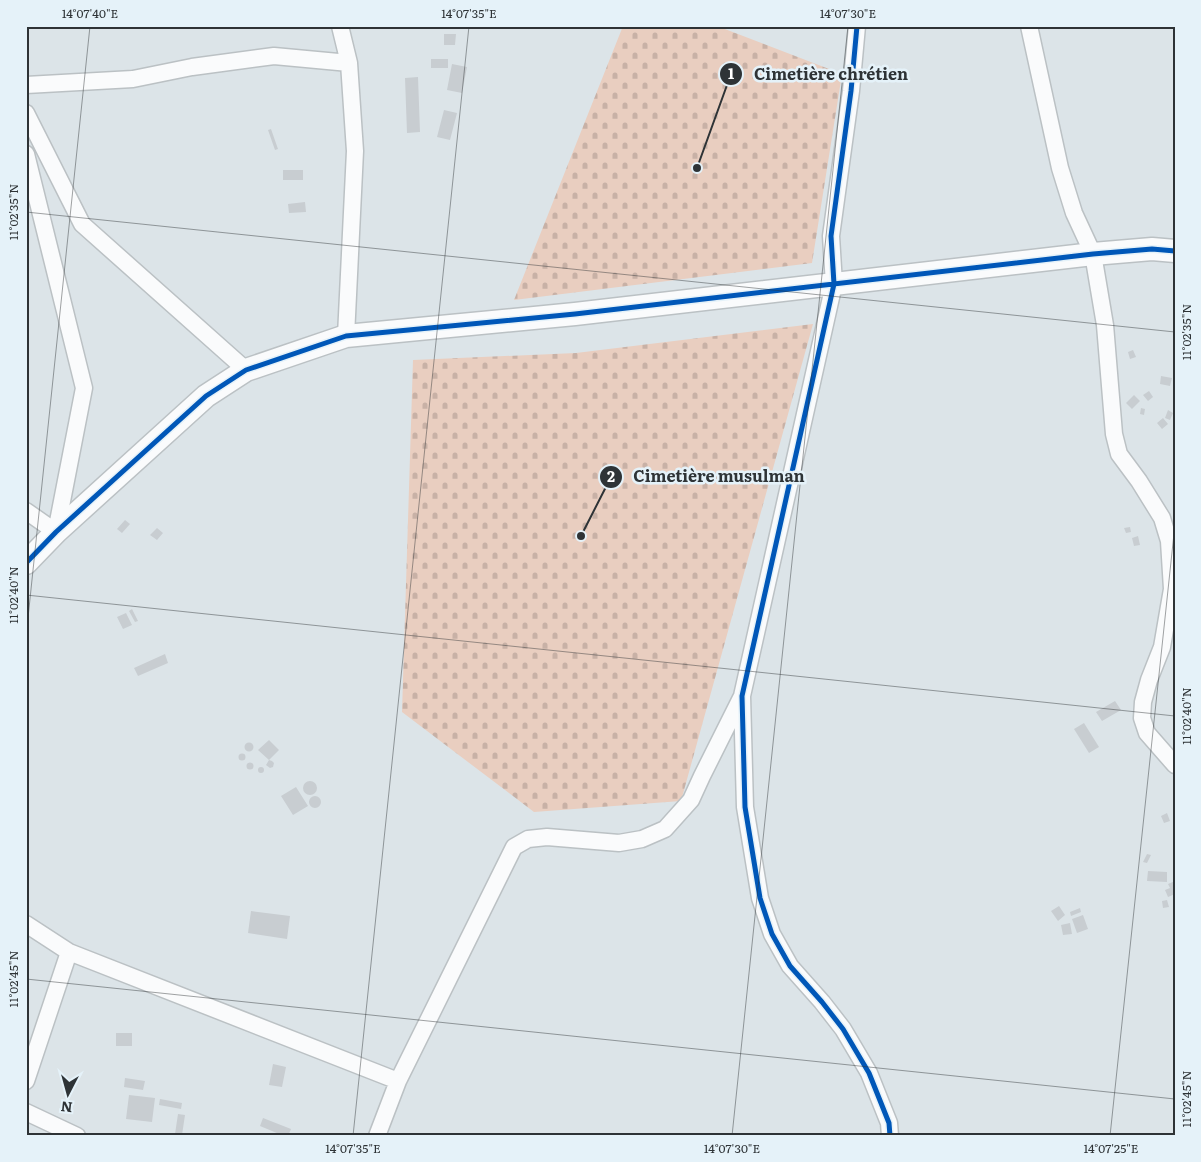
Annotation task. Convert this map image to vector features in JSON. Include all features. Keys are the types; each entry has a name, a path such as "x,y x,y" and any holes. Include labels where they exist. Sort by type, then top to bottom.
{"street":[{"path":"340,26 349,63 356,151 346,336"},
{"path":"377,1136 398,1081 514,847 528,839 547,837 619,843 642,839 665,829 691,800 742,696 834,284 831,236 852,81 857,26"},
{"path":"1029,26 1060,168 1074,214 1093,254 1105,325 1114,434 1120,454 1162,518 1169,541 1172,589 1162,647 1149,680 1143,702 1142,718 1146,733 1175,765"},
{"path":"26,85 132,79 192,67 274,56 349,63"},
{"path":"26,113 82,224 246,370"},
{"path":"26,154 84,388 56,532"},
{"path":"26,563 56,532 206,396 246,370 346,336 575,314 1093,254 1152,249 1175,251"},
{"path":"26,511 56,532"},
{"path":"742,696 746,807 760,898 772,934 790,966 843,1028 869,1073 889,1123 890,1136"},
{"path":"26,924 69,952 398,1081"},
{"path":"26,1081 69,952"},
{"path":"26,1112 77,1136"}],"green space":[{"path":"623,26 717,26 842,74 812,263 514,300"},
{"path":"813,324 681,801 534,812 402,712 413,360 576,353"}],"building":[{"path":"444,34 456,34 455,45 444,45"},
{"path":"431,59 448,59 448,68 431,68"},
{"path":"452,64 467,67 462,93 447,90"},
{"path":"418,77 420,132 407,133 405,78"},
{"path":"444,110 457,113 450,140 437,137"},
{"path":"271,129 278,149 275,150 268,130"},
{"path":"283,170 303,170 303,180 283,180"},
{"path":"305,202 306,212 289,213 288,204"},
{"path":"1133,350 1136,357 1130,359 1128,352"},
{"path":"1161,376 1172,378 1170,386 1160,384"},
{"path":"1149,391 1153,397 1148,401 1143,395"},
{"path":"1134,395 1140,401 1132,409 1126,403"},
{"path":"1141,408 1145,409 1144,415 1140,414"},
{"path":"1168,410 1173,413 1170,420 1165,418"},
{"path":"1163,418 1168,424 1162,429 1157,423"},
{"path":"125,520 130,524 122,533 117,529"},
{"path":"1130,527 1131,532 1126,533 1124,528"},
{"path":"157,528 163,533 157,540 150,535"},
{"path":"1138,536 1140,545 1134,546 1132,538"},
{"path":"132,609 138,621 135,622 129,611"},
{"path":"126,613 132,625 123,629 117,617"},
{"path":"165,654 168,663 138,676 134,668"},
{"path":"1115,701 1121,710 1102,721 1096,712"},
{"path":"1084,723 1099,747 1089,753 1074,729"},
{"path":"269,740 279,750 269,760 258,750"},
{"path":"249,743 253,747 249,751 245,747"},
{"path":"242,754 245,757 242,760 239,757"},
{"path":"269,760 274,763 273,767 270,768 266,765"},
{"path":"250,762 254,766 250,770 246,766"},
{"path":"261,767 264,770 261,773 258,770"},
{"path":"310,781 315,783 317,788 315,793 310,795 305,793 303,788 305,783"},
{"path":"296,787 308,806 293,815 281,796"},
{"path":"315,796 321,802 315,808 309,802"},
{"path":"1167,813 1170,821 1164,823 1161,816"},
{"path":"1147,854 1151,855 1147,863 1143,862"},
{"path":"1148,871 1167,872 1167,882 1147,881"},
{"path":"1175,881 1175,894 1168,897 1165,890 1170,888 1168,884"},
{"path":"1167,900 1169,907 1163,908 1162,901"},
{"path":"1059,906 1065,915 1058,921 1051,911"},
{"path":"1080,908 1081,912 1071,916 1070,912"},
{"path":"251,911 290,916 287,939 248,933"},
{"path":"1083,915 1088,929 1077,933 1072,919"},
{"path":"1070,923 1072,934 1063,935 1061,925"},
{"path":"116,1033 132,1033 132,1046 116,1046"},
{"path":"273,1064 286,1067 282,1087 269,1085"},
{"path":"125,1078 145,1081 143,1090 124,1087"},
{"path":"129,1095 155,1098 152,1122 126,1119"},
{"path":"160,1099 182,1103 181,1109 159,1105"},
{"path":"178,1114 185,1115 182,1135 175,1134"},
{"path":"263,1118 291,1129 288,1136 260,1126"}],"cycle path":[{"path":"857,26 851,91 831,236 834,284 742,696 745,807 760,898 772,934 790,966 843,1029 869,1073 889,1123 890,1136"},
{"path":"26,563 56,532 206,396 246,370 346,336 575,314 1093,254 1152,249 1175,251"}],"place":[{"name":"Cimetière chrétien","path":"697,168"},
{"name":"Cimetière musulman","path":"581,536"}]}
